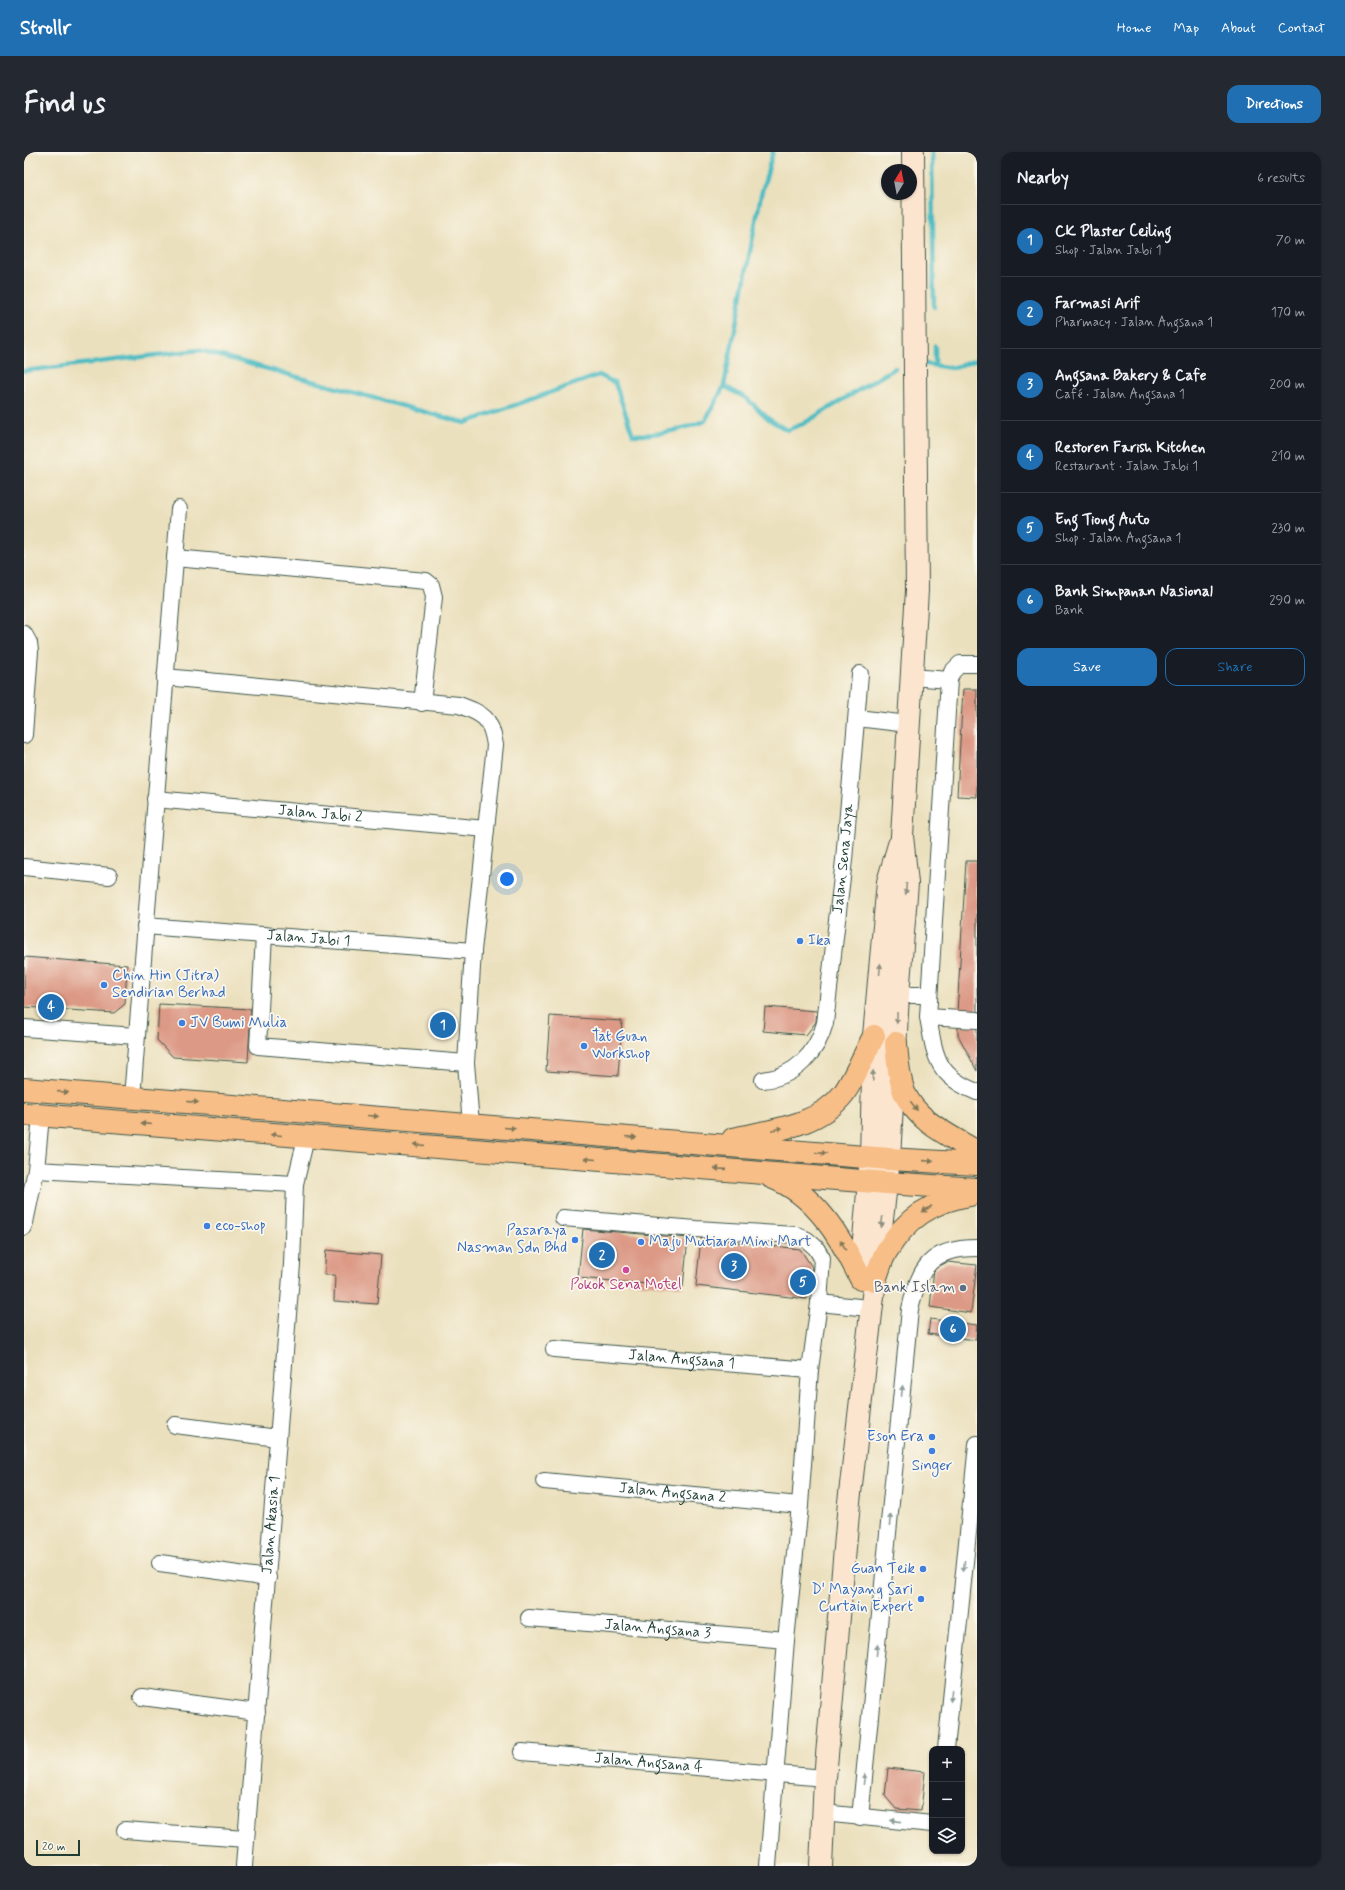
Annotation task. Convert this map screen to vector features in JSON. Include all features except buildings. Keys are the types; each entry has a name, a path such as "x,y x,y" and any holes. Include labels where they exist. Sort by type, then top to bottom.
{"highway":[{"path":"712,1144 789,1127 813,1118 828,1108 844,1093 874,1036"},
{"path":"896,1043 904,1092 915,1108 930,1124 977,1152"},
{"path":"24,1089 880,1158 977,1164"},
{"path":"32,1115 306,1138 330,1138 977,1189"},
{"path":"758,1172 785,1182 801,1194 825,1218 868,1280 904,1228 917,1216 936,1203 977,1194"}],"main road":[{"path":"821,1866 825,1778 868,1280 877,1182 896,1043 898,995 907,883 902,836 917,590 913,152"},
{"path":"880,1158 874,1036 888,882 902,836"},
{"path":"849,1502 859,1307 868,1280"}],"street":[{"path":"132,1098 179,509"},
{"path":"175,558 426,581 431,585 434,597 422,703"},
{"path":"24,634 29,643 30,651 26,690 24,735"},
{"path":"977,664 960,664 952,672 949,680 928,1017 935,1053 941,1067 950,1078 962,1086 977,1092"},
{"name":"Jalan Sena Jaya","path":"763,1080 775,1079 791,1072 805,1060 821,1038 825,1023 844,860 860,674"},
{"path":"165,677 422,703 459,705 476,711 485,718 492,729 495,745 473,951 466,1063 471,1124"},
{"path":"912,677 949,680"},
{"path":"857,718 908,724"},
{"name":"Jalan Jabi 2","path":"155,799 486,829"},
{"path":"24,867 109,876"},
{"name":"Jalan Jabi 1","path":"145,926 473,951"},
{"path":"264,935 258,1046 466,1063"},
{"path":"898,995 929,995"},
{"path":"928,1017 977,1020"},
{"path":"24,1028 136,1036"},
{"path":"24,1227 36,1170 32,1115"},
{"name":"Jalan Akasia 1","path":"244,1866 292,1264 295,1184 306,1138"},
{"path":"36,1170 295,1184"},
{"path":"563,1218 696,1229 796,1234 807,1240 816,1248 822,1258 819,1303 810,1370 800,1506 786,1640 768,1866"},
{"path":"860,1818 910,1309 917,1283 923,1269 934,1259 947,1251 959,1248 977,1248"},
{"path":"819,1303 859,1307"},
{"name":"Jalan Angsana 1","path":"554,1349 810,1370"},
{"path":"175,1426 278,1438"},
{"path":"946,1746 977,1444"},
{"name":"Jalan Angsana 2","path":"544,1481 800,1506"},
{"path":"160,1563 268,1578"},
{"name":"Jalan Angsana 3","path":"529,1618 786,1640"},
{"path":"142,1697 256,1712"},
{"name":"Jalan Angsana 4","path":"522,1752 825,1778"},
{"path":"823,1813 860,1818 929,1824"},
{"path":"125,1830 245,1839"}],"waterway":[{"path":"724,386 761,195 773,152"},
{"path":"932,152 934,307"},
{"path":"935,346 935,366"},
{"path":"24,371 199,350 465,423 599,375 615,383 633,435 670,431 705,421 724,386 746,398 770,420 787,430 803,424 895,368"},
{"path":"925,364 952,368 977,360"}],"place":[{"name":"Ika","path":"800,941"},
{"name":"Chin Hin (Jitra) Sendirian Berhad","path":"104,985"},
{"name":"Restoren Farish Kitchen","path":"51,1007"},
{"name":"JV Bumi Mulia","path":"182,1023"},
{"name":"CK Plaster Ceiling","path":"443,1025"},
{"name":"Tat Guan Workshop","path":"584,1046"},
{"name":"eco-shop","path":"207,1226"},
{"name":"Pasaraya Nasman Sdn Bhd","path":"575,1240"},
{"name":"Maju Mutiara Mini Mart","path":"641,1242"},
{"name":"Farmasi Arif","path":"602,1255"},
{"name":"Angsana Bakery & Cafe","path":"734,1266"},
{"name":"Pokok Sena Motel","path":"626,1270"},
{"name":"Eng Tiong Auto","path":"803,1282"},
{"name":"Bank Islam","path":"963,1288"},
{"name":"Bank Simpanan Nasional","path":"953,1329"},
{"name":"Eson Era","path":"932,1437"},
{"name":"Singer","path":"932,1451"},
{"name":"Guan Teik","path":"923,1569"},
{"name":"D' Mayang Sari Curtain Expert","path":"921,1599"}]}
